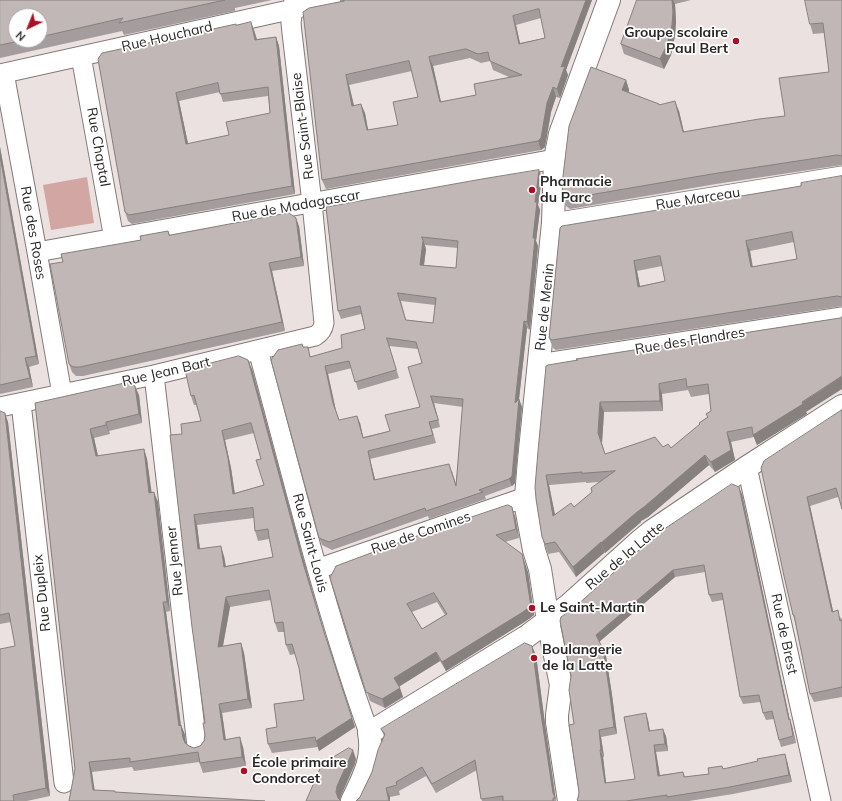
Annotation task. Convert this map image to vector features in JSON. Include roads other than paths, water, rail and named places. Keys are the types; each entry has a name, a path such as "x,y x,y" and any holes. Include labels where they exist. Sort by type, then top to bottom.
{"street":[{"name":"Rue Houchard","path":"2,74 294,4 334,0"},
{"name":"Rue de Menin","path":"569,801 557,722 560,685 540,569 534,550 526,507 526,497 553,223 555,159 560,134 609,0"},
{"name":"Rue Saint-Blaise","path":"294,4 291,23 324,323"},
{"name":"Rue Chaptal","path":"81,56 114,238"},
{"name":"Rue des Roses","path":"2,74 37,252 62,394"},
{"name":"Rue de Madagascar","path":"37,252 555,159"},
{"name":"Rue Marceau","path":"553,223 842,176"},
{"name":"Rue des Flandres","path":"539,364 842,317"},
{"name":"Rue Jean Bart","path":"0,407 154,375 315,336 320,333 324,323"},
{"name":"Rue Saint-Louis","path":"258,350 317,569 369,733"},
{"name":"Rue Jenner","path":"154,375 196,746"},
{"name":"Rue Dupleix","path":"21,403 64,783"},
{"name":"Rue de la Latte","path":"369,733 526,637 570,604 647,536 667,521 842,406"},
{"name":"Rue de Brest","path":"747,467 821,801"},
{"name":"Rue de Comines","path":"317,569 526,497"},
{"path":"352,801 366,772 369,760 371,743 369,733"}],"place":[{"name":"Groupe scolaire Paul Bert","path":"736,41"},
{"name":"Pharmacie du Parc","path":"532,190"},
{"name":"Le Saint-Martin","path":"532,608"},
{"name":"Boulangerie de la Latte","path":"534,658"},
{"name":"École primaire Condorcet","path":"244,771"}]}
